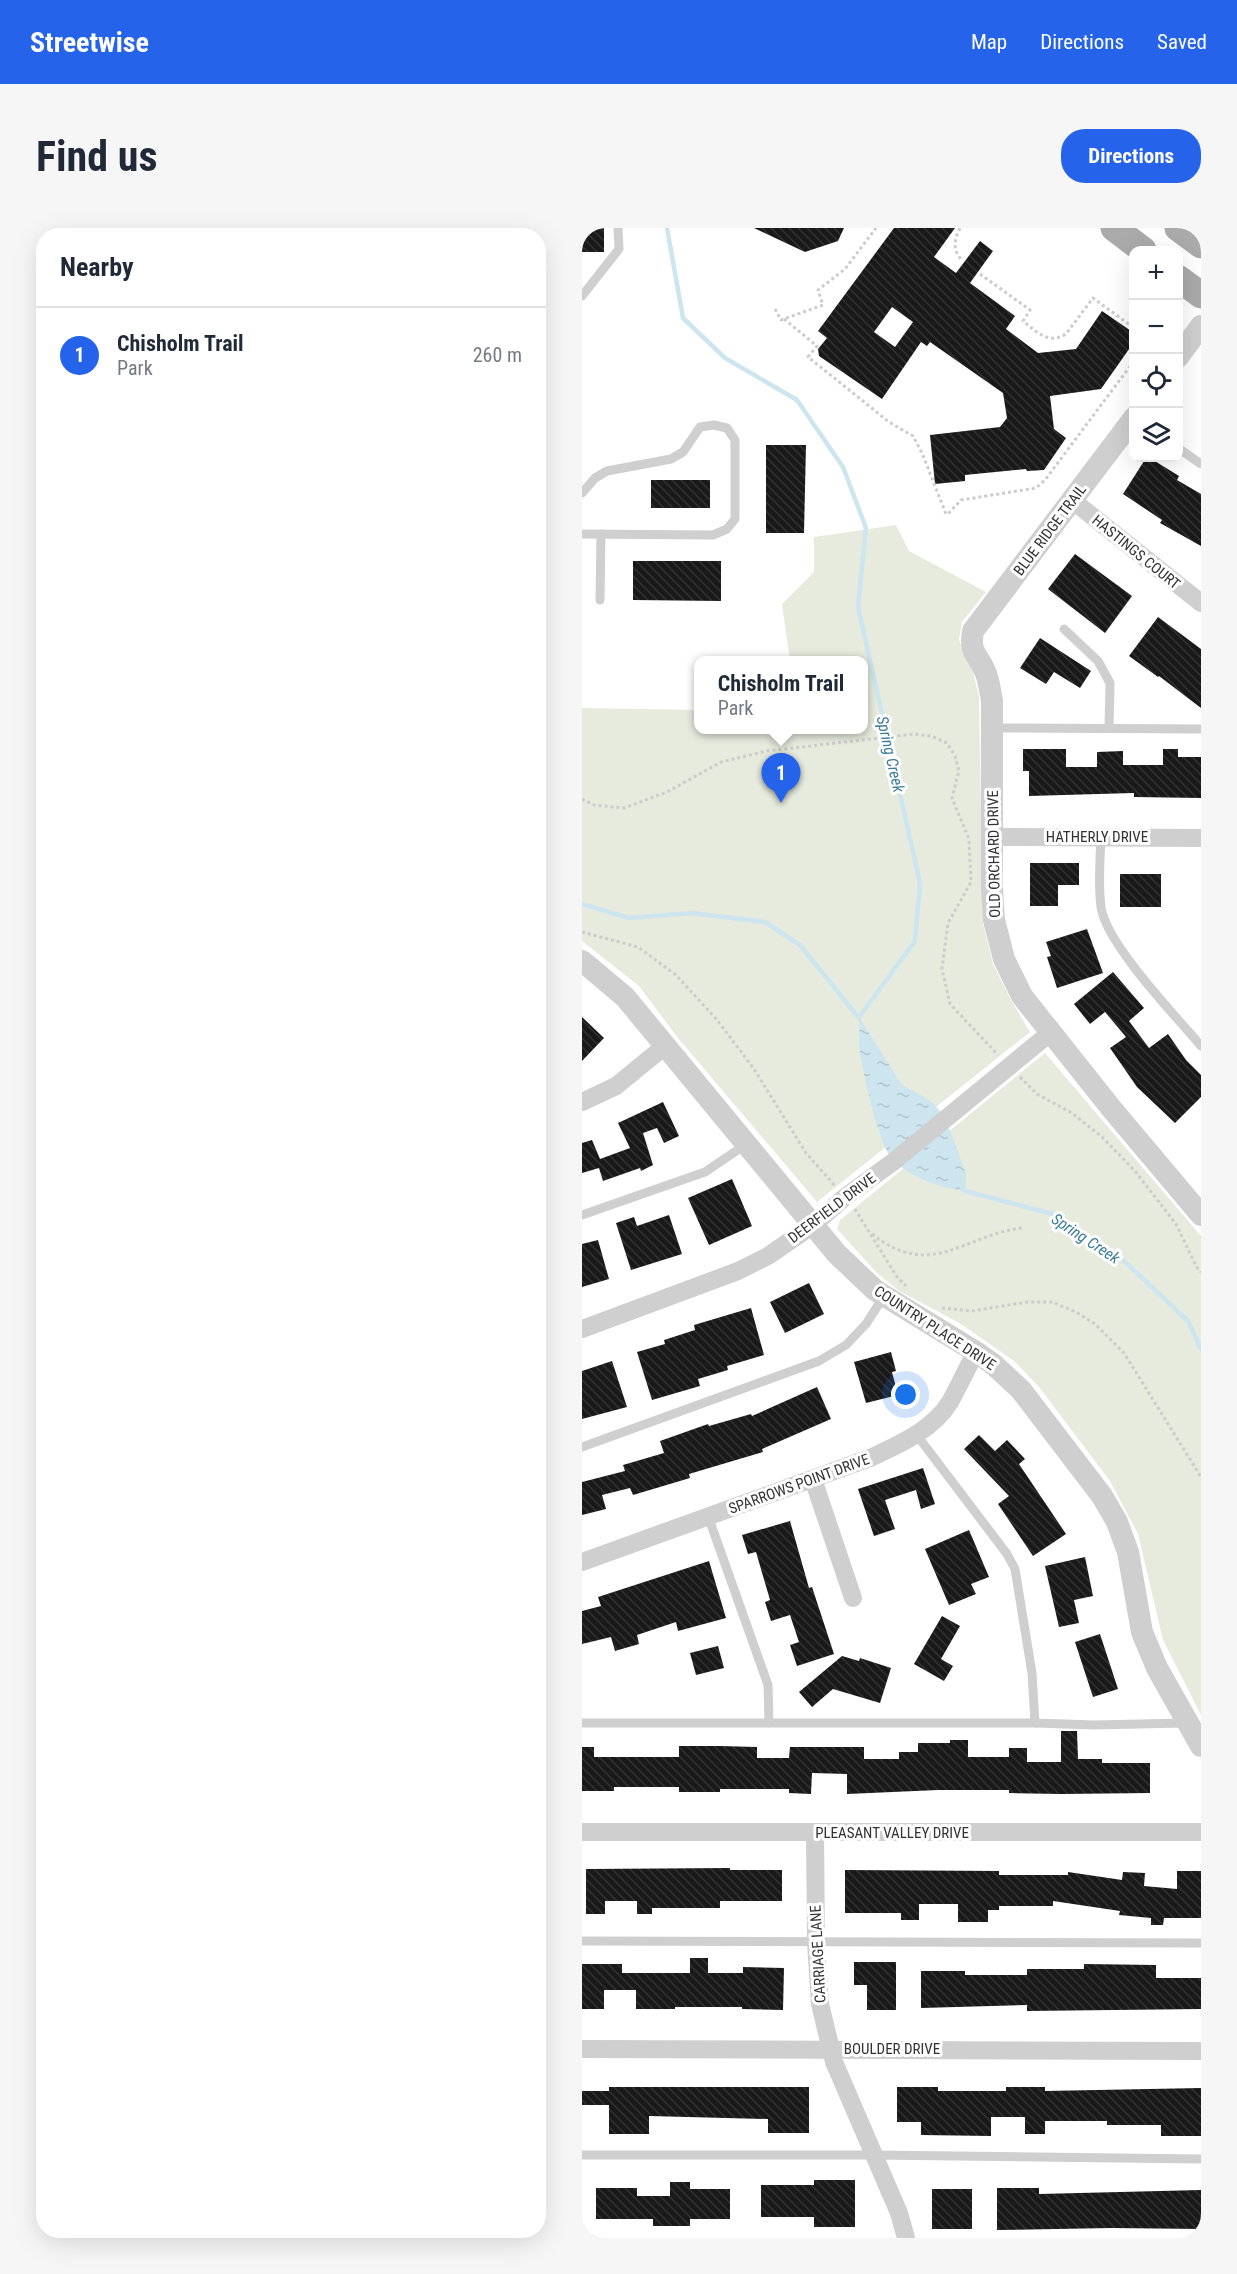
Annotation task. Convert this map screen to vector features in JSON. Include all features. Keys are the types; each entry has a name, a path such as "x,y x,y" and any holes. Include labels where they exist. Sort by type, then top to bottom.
{"main road":[{"path":"1114,228 1138,246"},
{"path":"1178,228 1201,245"},
{"path":"1183,281 1201,295"}],"street":[{"path":"1181,354 1201,326"},
{"name":"BLUE RIDGE TRAIL","path":"970,644 973,631 1129,425"},
{"name":"HASTINGS COURT","path":"1072,500 1201,603"},
{"name":"OLD ORCHARD DRIVE","path":"970,644 974,655 985,671 992,700 992,888 994,920 1004,959 1022,996 1050,1033 1201,1215"},
{"name":"HATHERLY DRIVE","path":"993,837 1201,838"},
{"name":"COUNTRY PLACE DRIVE","path":"582,961 625,997 837,1254 885,1296 976,1352 1021,1390 1102,1496 1117,1522 1128,1552 1142,1632 1157,1668 1201,1746"},
{"name":"DEERFIELD DRIVE","path":"582,1329 738,1271 768,1256 813,1225 845,1197 893,1162 1050,1033"},
{"path":"582,1102 616,1086 665,1046"},
{"name":"SPARROWS POINT DRIVE","path":"582,1562 813,1479 897,1446 925,1428 948,1404 976,1352"},
{"path":"813,1479 853,1598"},
{"name":"PLEASANT VALLEY DRIVE","path":"582,1832 1201,1832"},
{"name":"CARRIAGE LANE","path":"815,1833 816,1943 820,2004 830,2049 899,2214 906,2238"},
{"name":"BOULDER DRIVE","path":"582,2049 1201,2051"}],"lane":[{"path":"582,296 619,249 618,228"},
{"path":"582,492 595,478 607,471 671,459 682,452 700,427 714,425 727,428 735,440 735,519 727,529 713,535 582,534"},
{"path":"1183,451 1201,464"},
{"path":"600,600 601,534"},
{"path":"1064,629 1098,660 1110,682 1109,728"},
{"path":"992,728 1201,729"},
{"path":"1101,837 1101,909 1111,934 1130,961 1201,1046"},
{"path":"582,1215 705,1172 747,1144"},
{"path":"582,1447 819,1361 846,1345 866,1324 885,1296"},
{"path":"916,1434 1007,1554 1015,1569 1032,1673 1035,1723"},
{"path":"708,1516 768,1685 769,1723"},
{"path":"582,1723 1094,1725 1188,1723"},
{"path":"582,1941 1201,1943"},
{"path":"582,2155 874,2155 1201,2159"}],"path":[{"path":"775,309 779,320 823,305 818,290 844,269 876,228"},
{"path":"960,228 955,243 956,251 963,261"},
{"path":"980,274 1030,310 1023,321 1045,338 1060,337 1066,334 1093,298 1129,324"},
{"path":"784,319 817,346 808,357 889,422 913,436 946,514 961,500 1036,488 1045,480 1129,368"},
{"path":"582,799 594,805 624,808 667,792 721,762 768,751 898,736"},
{"path":"582,932 638,946 676,975 717,1020 753,1070 806,1153 859,1213 897,1277 908,1288"},
{"path":"871,1233 890,1247 904,1252 935,1254 1022,1228"},
{"path":"936,1305 971,1311 1028,1302 1052,1302 1076,1312 1095,1324 1124,1353 1201,1477"}],"shaded area":[{"path":"896,525 909,551 986,592 962,622 959,639 973,672 979,697 983,924 993,964 1030,1032 817,1202 678,1038 639,986 582,941 582,708 694,710 694,734 868,734 868,656 789,656 782,604 814,572 814,537"},
{"path":"1045,1053 1201,1236 1201,1715 1163,1640 1138,1534 1110,1481 1039,1387 1014,1361 961,1324 899,1291 876,1272 837,1229 840,1220"}],"water":[{"path":"859,1017 902,1085 931,1101 945,1117 966,1174 965,1191 936,1185 918,1177 893,1160 888,1153 878,1127 863,1069"}],"building":[{"path":"582,228 604,228 604,252 582,252"},
{"path":"754,228 844,228 838,241 805,252"},
{"path":"894,228 955,228 934,257 956,273 980,241 993,251 970,283 1015,316 1006,329 1038,353 1076,349 1102,311 1129,330 1129,349 1101,389 1050,396 1054,429 1066,438 1044,470 1027,471 1026,469 965,475 965,481 935,484 930,435 1000,427 1007,418 1003,393 930,342 927,346 921,342 882,399 819,356 818,349 827,338 818,331","holes":["892,307 913,322 895,347 874,332"]},
{"path":"766,445 806,445 804,533 766,533"},
{"path":"1143,462 1156,462 1179,476 1177,480 1201,494 1201,546 1160,523 1162,520 1123,494"},
{"path":"651,480 710,480 710,508 651,508"},
{"path":"1075,554 1132,596 1105,633 1048,589"},
{"path":"633,561 721,561 721,601 633,600"},
{"path":"1158,617 1201,649 1201,708 1129,656"},
{"path":"1040,638 1091,671 1080,688 1054,672 1046,684 1020,668"},
{"path":"1023,749 1066,749 1066,767 1097,767 1097,752 1123,751 1123,765 1163,765 1163,749 1178,749 1178,757 1201,757 1201,798 1134,797 1134,793 1029,796 1029,771 1023,771"},
{"path":"1030,863 1079,863 1079,885 1058,885 1058,906 1030,906"},
{"path":"1120,874 1161,874 1161,907 1120,907"},
{"path":"1087,929 1103,973 1057,988 1047,957 1051,956 1046,942"},
{"path":"1113,972 1144,1008 1129,1021 1149,1048 1168,1034 1186,1060 1201,1075 1201,1097 1175,1123 1137,1087 1110,1048 1126,1037 1105,1012 1090,1024 1074,1004"},
{"path":"582,1017 604,1038 582,1061"},
{"path":"663,1102 679,1136 664,1143 657,1128 643,1133 653,1165 641,1171 640,1168 603,1181 599,1168 582,1173 582,1143 592,1140 600,1159 630,1148 618,1123"},
{"path":"732,1179 752,1226 709,1245 688,1198"},
{"path":"669,1215 682,1254 631,1270 616,1223 634,1217 637,1226"},
{"path":"598,1240 609,1279 582,1287 582,1244"},
{"path":"809,1283 824,1314 785,1333 770,1302"},
{"path":"751,1308 764,1355 727,1366 728,1370 698,1379 700,1386 652,1400 637,1352 665,1344 664,1340 695,1330 694,1325"},
{"path":"891,1352 896,1371 892,1372 898,1395 866,1403 854,1362"},
{"path":"612,1361 627,1407 582,1419 582,1371"},
{"path":"817,1387 831,1419 762,1449 763,1452 689,1474 690,1478 633,1495 630,1488 602,1495 606,1509 582,1515 582,1482 625,1471 623,1465 664,1453 660,1441 708,1424 709,1426 751,1414 752,1416"},
{"path":"979,1435 995,1451 1007,1440 1025,1459 1019,1464 1066,1534 1033,1556 998,1504 1009,1496 964,1449"},
{"path":"923,1468 935,1504 921,1509 916,1490 885,1500 895,1529 874,1536 858,1489"},
{"path":"790,1521 809,1588 812,1587 834,1654 797,1666 790,1645 799,1642 790,1615 771,1621 765,1602 770,1600 756,1552 748,1554 742,1535"},
{"path":"969,1530 989,1577 971,1584 976,1594 949,1605 925,1549"},
{"path":"1085,1557 1093,1596 1074,1600 1079,1623 1059,1627 1045,1566"},
{"path":"709,1561 726,1618 678,1631 676,1622 637,1635 639,1644 615,1651 611,1637 582,1644 582,1611 601,1606 598,1597"},
{"path":"942,1616 960,1626 941,1659 953,1666 944,1681 914,1664"},
{"path":"1100,1634 1118,1689 1093,1697 1075,1642"},
{"path":"718,1646 724,1668 696,1675 690,1653"},
{"path":"842,1656 859,1661 860,1658 891,1668 880,1703 833,1689 812,1707 799,1692"},
{"path":"1061,1731 1077,1731 1078,1759 1102,1759 1102,1763 1150,1763 1150,1793 1061,1794 1009,1793 1009,1790 938,1790 847,1794 847,1774 812,1773 811,1794 789,1793 789,1789 720,1789 720,1792 679,1792 679,1787 614,1787 614,1791 582,1791 582,1747 594,1747 594,1757 679,1757 679,1746 720,1746 757,1747 757,1758 789,1758 790,1747 864,1747 864,1759 899,1759 899,1752 918,1752 918,1743 950,1743 950,1740 968,1740 968,1757 1009,1757 1009,1748 1027,1748 1027,1762 1061,1762"},
{"path":"730,1868 730,1870 782,1870 782,1901 720,1901 720,1908 652,1908 652,1914 637,1914 637,1901 605,1901 605,1914 586,1914 586,1869"},
{"path":"845,1870 999,1871 999,1875 1068,1875 1068,1872 1122,1880 1123,1872 1145,1873 1144,1886 1177,1889 1177,1871 1201,1871 1201,1918 1164,1918 1163,1925 1151,1925 1151,1918 1119,1915 1120,1911 1053,1901 1053,1906 999,1906 999,1910 988,1910 988,1922 958,1922 958,1904 919,1904 919,1920 901,1920 901,1913 845,1913"},
{"path":"690,1958 708,1958 708,1973 743,1973 743,1967 784,1968 783,2010 742,2009 742,2007 636,2009 636,1990 604,1990 604,2009 582,2009 582,1964 622,1964 622,1973 690,1973"},
{"path":"854,1962 896,1962 896,2010 867,2010 867,1985 854,1985"},
{"path":"1084,1964 1156,1965 1156,1978 1201,1978 1201,2009 1027,2011 1027,2005 921,2008 921,1971 965,1971 965,1975 1027,1975 1027,1969 1084,1969"},
{"path":"609,2087 809,2087 809,2133 768,2133 768,2119 649,2116 649,2134 609,2134 609,2105 582,2105 582,2091 609,2091"},
{"path":"897,2087 938,2087 938,2091 1006,2091 1006,2087 1045,2087 1045,2091 1201,2088 1201,2136 1161,2136 1161,2125 1107,2125 1107,2121 1045,2121 1045,2134 1025,2134 1025,2117 991,2117 991,2136 921,2135 921,2122 897,2122"},
{"path":"814,2180 855,2180 855,2227 814,2227 814,2217 761,2217 761,2185 814,2185"},
{"path":"670,2182 690,2182 690,2189 730,2189 730,2219 690,2219 690,2226 653,2226 653,2219 596,2219 596,2188 637,2188 637,2196 670,2196"},
{"path":"997,2188 1039,2188 1039,2194 1201,2190 1201,2229 997,2230"},
{"path":"932,2189 972,2189 972,2229 932,2229"}],"waterway":[{"name":"Spring Creek","path":"667,228 683,318 725,358 797,400 843,467 866,528 858,607 920,883 915,941 859,1017"},
{"name":"Spring Creek","path":"582,904 629,918 691,913 765,922 800,945 859,1018"},
{"name":"Spring Creek","path":"962,1188 965,1191 1053,1214 1120,1257 1188,1321 1201,1349"}],"place":[{"name":"Chisholm Trail","path":"781,803"}]}
